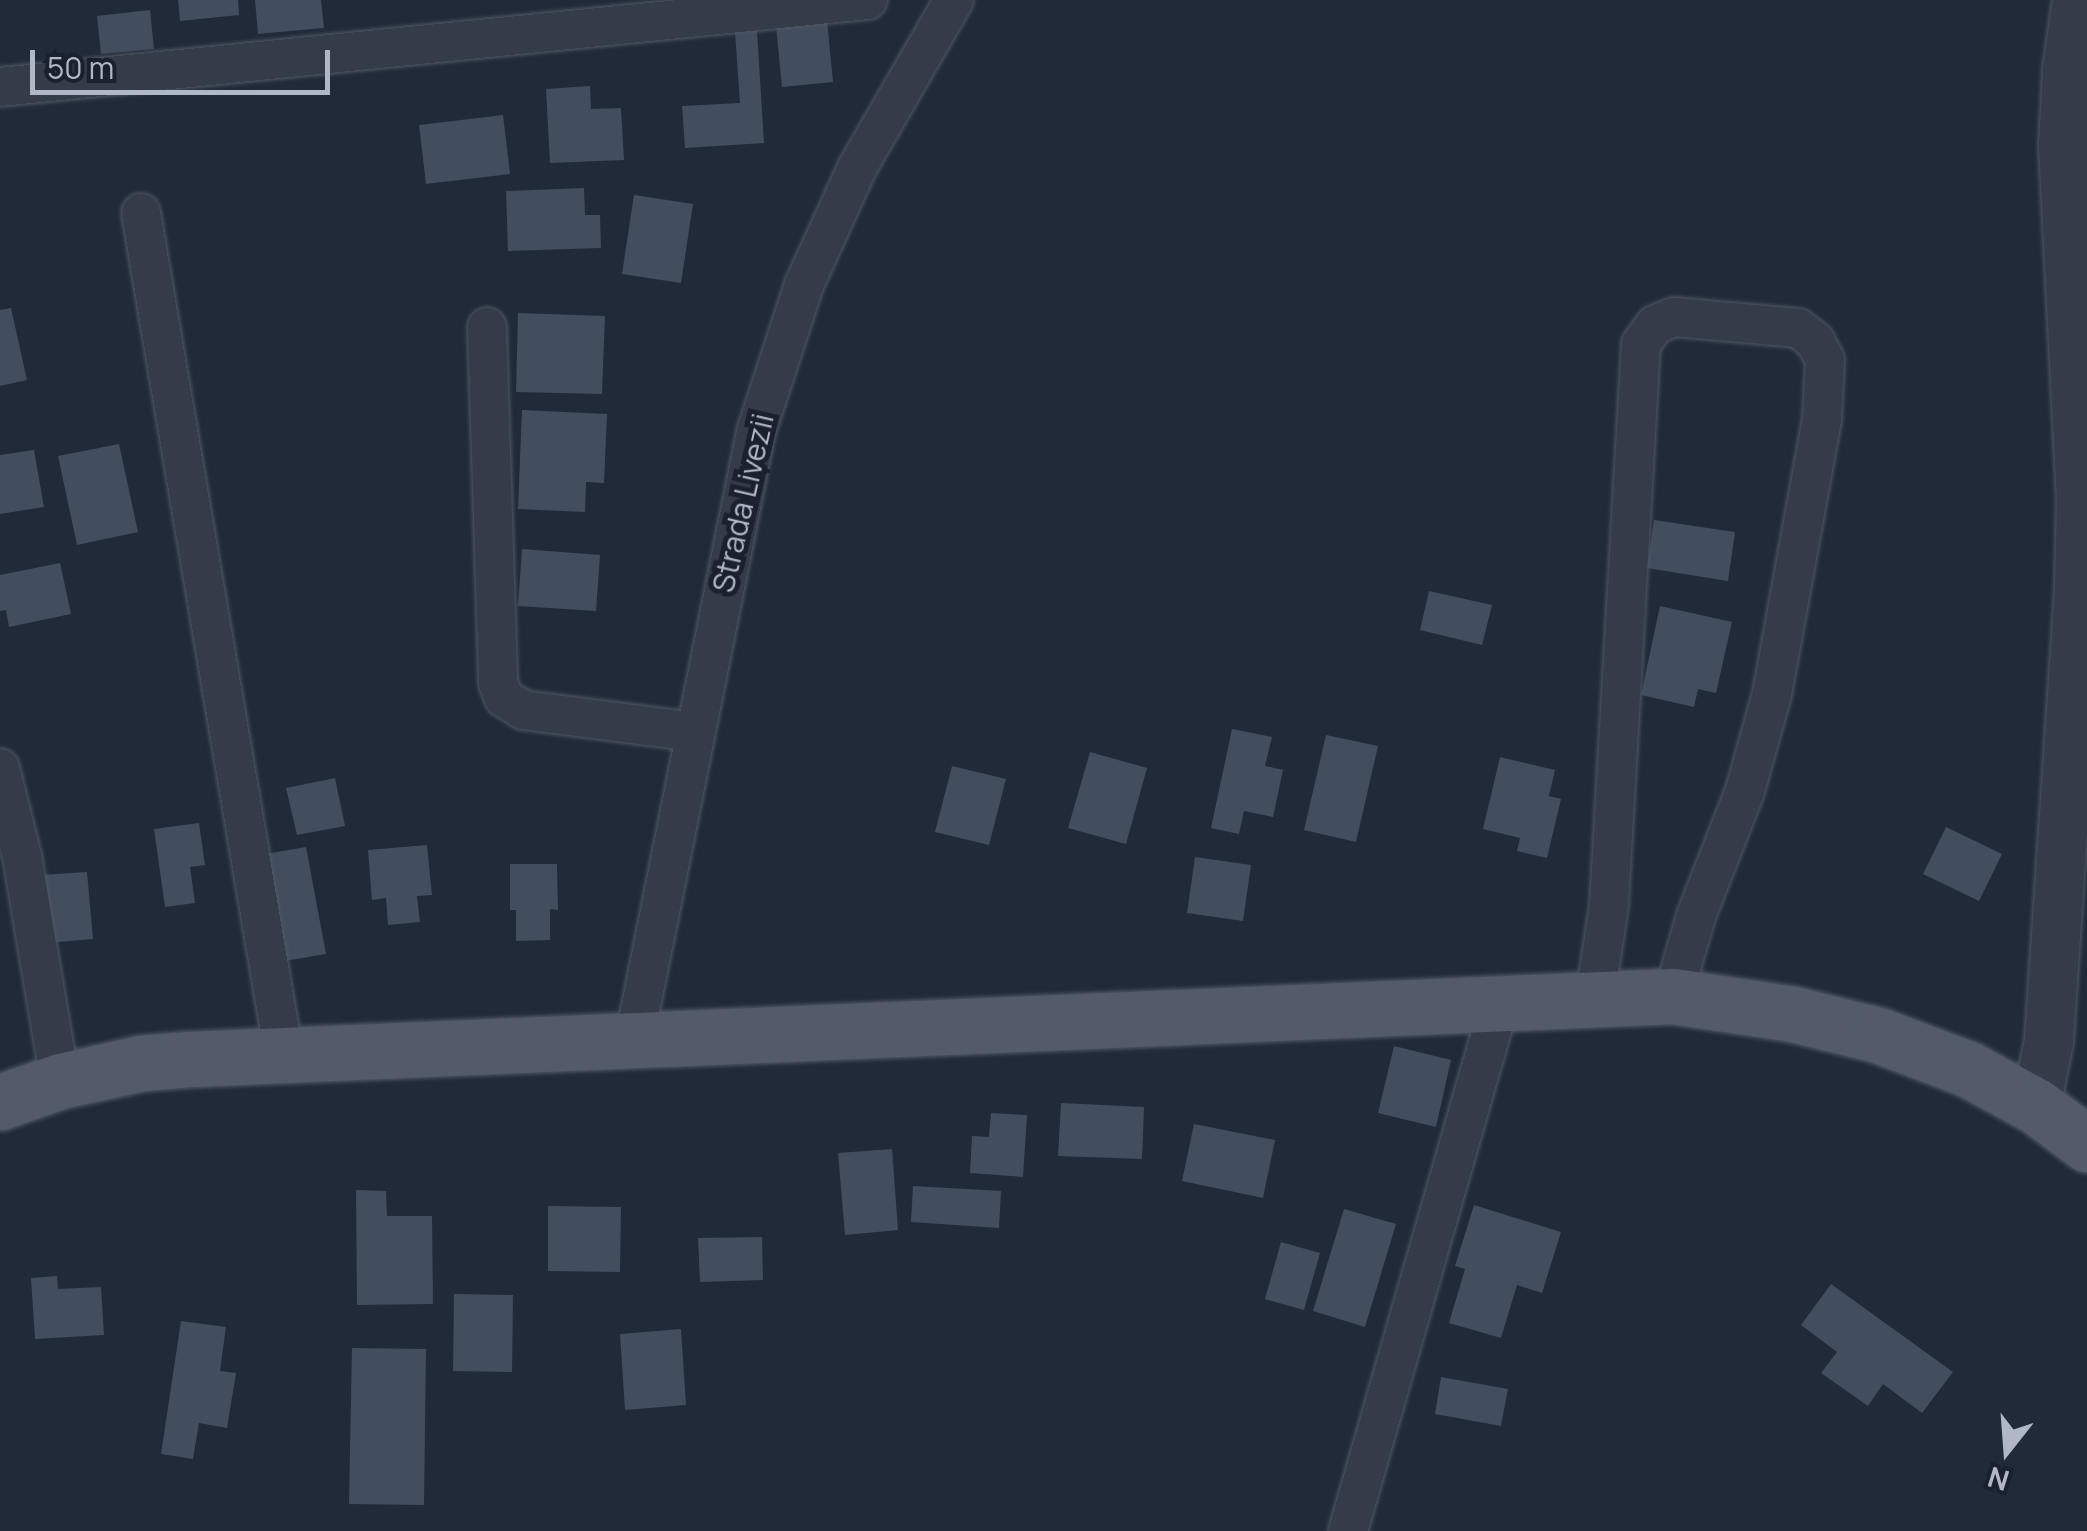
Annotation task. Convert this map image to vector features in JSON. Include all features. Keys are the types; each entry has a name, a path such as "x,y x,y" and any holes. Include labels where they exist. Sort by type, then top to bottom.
{"main road":[{"path":"0,1102 60,1081 141,1063 1595,996 1672,996 1793,1014 1878,1035 1968,1070 2036,1106 2087,1144"}],"street":[{"path":"0,86 868,0"},
{"name":"Strada Livezii","path":"634,1041 756,432 804,285 857,168 940,3"},
{"path":"2075,8 2087,61"},
{"path":"2036,1106 2048,1041 2079,586 2081,501 2063,146 2075,8"},
{"path":"141,213 284,1055"},
{"path":"1595,996 1611,868 1641,344 1654,325 1674,317 1798,328 1815,341 1825,360 1822,420 1772,694 1745,791 1696,916 1672,996"},
{"path":"487,327 498,682 504,698 523,710 695,732"},
{"path":"0,768 22,856 60,1081"},
{"path":"1348,1531 1500,1002"}],"building":[{"path":"178,0 238,0 239,15 180,21"},
{"path":"255,0 321,0 324,28 258,34"},
{"path":"150,10 154,49 101,54 97,16"},
{"path":"827,20 833,82 782,87 776,26"},
{"path":"757,31 764,143 685,148 682,106 740,103 735,32"},
{"path":"590,86 591,109 621,108 624,160 550,163 546,89"},
{"path":"503,115 510,174 426,184 419,125"},
{"path":"584,188 585,215 600,215 601,248 508,251 506,191"},
{"path":"634,195 693,204 681,283 622,274"},
{"path":"11,308 27,380 0,386 0,310"},
{"path":"518,313 605,316 602,394 516,392"},
{"path":"522,410 607,414 604,483 586,482 585,512 518,509"},
{"path":"119,444 138,532 77,545 58,456"},
{"path":"34,450 44,507 0,514 0,455"},
{"path":"1654,520 1735,532 1728,581 1647,568"},
{"path":"522,549 600,555 596,611 518,606"},
{"path":"60,563 71,614 9,627 6,610 0,611 0,575"},
{"path":"1429,591 1492,605 1482,645 1420,630"},
{"path":"1660,606 1732,622 1716,693 1698,689 1694,707 1641,695"},
{"path":"1232,729 1272,737 1265,766 1283,770 1273,817 1244,811 1239,834 1211,828"},
{"path":"1326,735 1378,746 1356,842 1304,830"},
{"path":"1090,752 1147,768 1126,844 1068,828"},
{"path":"1500,757 1555,770 1549,796 1561,799 1547,858 1517,851 1520,838 1483,829"},
{"path":"952,766 1006,779 989,845 935,832"},
{"path":"335,778 345,826 297,835 286,788"},
{"path":"199,823 205,865 190,867 195,903 165,907 154,829"},
{"path":"1946,827 2002,854 1979,901 1923,874"},
{"path":"427,845 432,895 417,896 420,922 388,925 386,898 372,900 368,850"},
{"path":"306,847 326,954 285,961 265,854"},
{"path":"1195,857 1251,865 1243,921 1187,913"},
{"path":"510,864 557,864 558,910 550,909 550,940 516,941 516,910 510,910"},
{"path":"87,872 93,939 46,943 41,875"},
{"path":"1394,1046 1451,1060 1436,1127 1378,1113"},
{"path":"1061,1103 1144,1107 1142,1159 1058,1156"},
{"path":"991,1113 1027,1115 1023,1177 970,1173 972,1136 989,1137"},
{"path":"1194,1124 1275,1140 1263,1198 1182,1181"},
{"path":"892,1149 898,1230 845,1235 838,1153"},
{"path":"913,1186 1001,1191 999,1228 911,1222"},
{"path":"356,1190 386,1191 387,1216 432,1216 433,1304 357,1305"},
{"path":"1474,1205 1561,1232 1542,1293 1517,1285 1501,1338 1449,1323 1465,1269 1455,1266"},
{"path":"548,1206 621,1207 620,1272 548,1271"},
{"path":"1344,1209 1396,1224 1365,1327 1313,1311"},
{"path":"762,1237 763,1280 700,1282 698,1238"},
{"path":"1281,1242 1320,1253 1304,1310 1265,1299"},
{"path":"57,1276 58,1289 101,1287 104,1335 35,1339 31,1278"},
{"path":"1831,1284 1953,1372 1922,1413 1883,1384 1868,1406 1821,1373 1837,1352 1801,1325"},
{"path":"454,1294 513,1295 512,1372 453,1371"},
{"path":"181,1321 226,1327 220,1371 236,1373 227,1428 199,1423 193,1459 161,1454"},
{"path":"681,1329 686,1405 625,1410 620,1334"},
{"path":"352,1348 426,1349 424,1505 349,1504"},
{"path":"1441,1377 1508,1389 1501,1426 1435,1414"}]}
